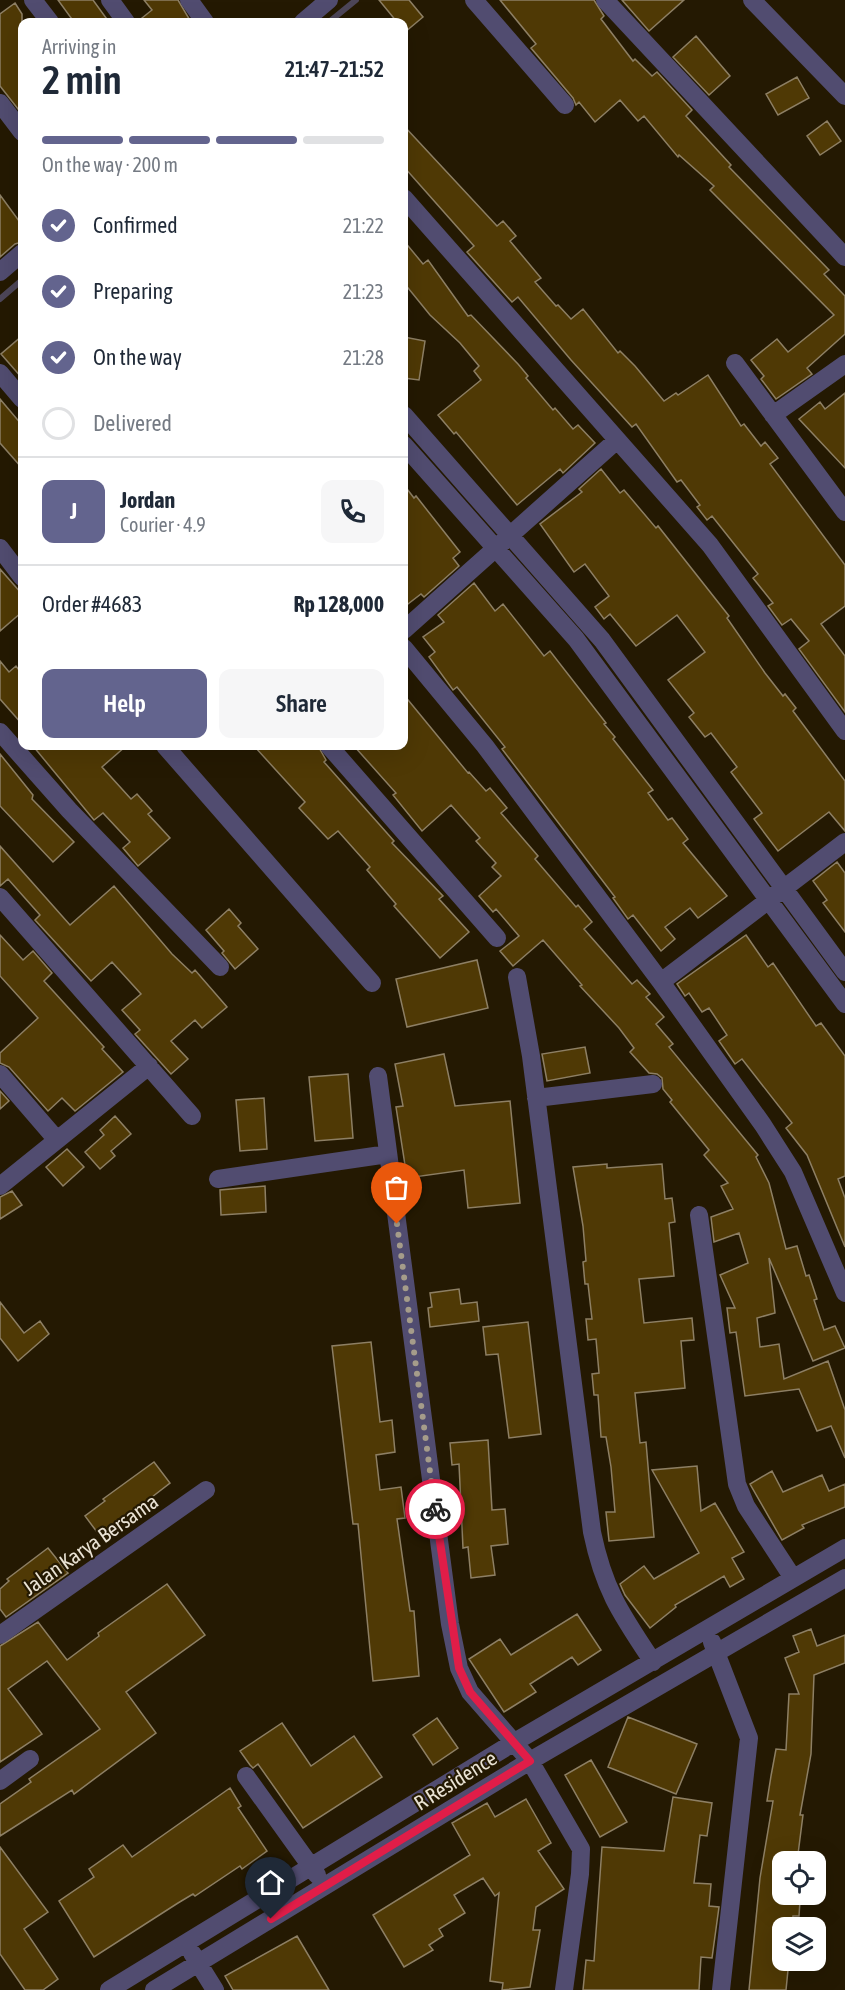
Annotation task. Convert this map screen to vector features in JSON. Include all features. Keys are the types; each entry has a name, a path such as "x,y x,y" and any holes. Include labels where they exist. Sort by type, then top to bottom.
{"street":[{"path":"33,0 47,18"},
{"path":"110,0 123,18"},
{"path":"189,0 202,18"},
{"path":"308,18 329,0"},
{"path":"474,0 566,105"},
{"path":"605,0 845,257"},
{"path":"752,0 845,96"},
{"path":"0,103 18,127"},
{"path":"408,203 710,545 845,731"},
{"path":"0,270 18,256"},
{"path":"735,363 845,512"},
{"path":"773,415 845,364"},
{"path":"0,373 18,394"},
{"path":"408,420 602,639 845,972"},
{"path":"408,626 494,546 617,440"},
{"path":"408,449 576,639 845,1004"},
{"path":"0,548 18,572"},
{"path":"408,653 485,746 661,982 793,1172 845,1293"},
{"path":"0,732 69,810 220,968"},
{"path":"656,747 671,734"},
{"path":"168,750 372,983"},
{"path":"332,750 497,938"},
{"path":"661,982 845,842"},
{"path":"0,897 192,1116"},
{"path":"517,977 536,1098 594,1541 600,1569 612,1600 653,1662"},
{"path":"0,1186 149,1066"},
{"path":"0,1074 57,1140"},
{"path":"378,1076 450,1624 459,1668 470,1692 530,1761 581,1849 580,1874 564,1990"},
{"path":"536,1098 653,1084"},
{"path":"218,1179 388,1154"},
{"path":"699,1215 736,1484 746,1506 794,1578"},
{"name":"Jalan Karya Bersama","path":"0,1635 206,1490"},
{"path":"109,1990 513,1743 845,1548"},
{"name":"R Residence","path":"154,1990 530,1761 845,1578"},
{"path":"705,1630 717,1652 747,1728 750,1752 721,1990"},
{"path":"0,1781 30,1759"},
{"path":"246,1776 325,1886"},
{"path":"185,1942 215,1990"}],"building":[{"path":"58,0 93,0 106,18 71,18"},
{"path":"144,0 178,0 189,18 142,18 152,10"},
{"path":"379,0 409,0 423,17 408,30 408,18 394,18"},
{"path":"500,0 594,0 604,16 601,19 633,61 635,59 652,76 657,72 692,110 686,116 731,165 729,167 829,270 824,274 845,296 845,334 807,368 812,374 776,399 761,379 764,376 751,360 777,339 788,352 834,315 710,190 714,186 679,155 678,157 644,116 638,121 620,100 595,122 579,102 576,105 573,98 531,48 536,44"},
{"path":"622,0 684,0 649,31"},
{"path":"15,3 22,14 22,18 18,18 18,109 0,86 0,14"},
{"path":"696,36 730,76 709,95 673,57"},
{"path":"797,77 809,98 778,115 766,94"},
{"path":"827,121 841,141 820,155 807,136"},
{"path":"408,130 497,226 503,221 516,236 510,241 541,278 535,282 556,306 558,305 571,319 583,309 618,353 620,351 635,366 664,401 676,393 678,395 708,375 741,426 744,424 761,446 765,442 778,458 770,464 845,565 845,606 821,624 845,656 845,712 799,649 809,641 791,619 782,625 768,606 773,603 753,578 758,574 712,516 707,520 697,507 700,505 681,480 677,482 636,424 632,427 518,297 512,302 467,252 474,246 408,172"},
{"path":"0,195 18,220 18,243 0,257"},
{"path":"408,246 423,264 428,260 468,316 471,315 518,364 528,376 526,378 553,410 555,408 573,429 578,425 595,443 563,473 560,469 517,505 456,432 454,434 438,415 481,380 474,371 479,366 460,343 430,315 408,288"},
{"path":"408,338 425,341 419,380 408,379"},
{"path":"18,339 18,373 1,354"},
{"path":"845,393 845,468 799,419 820,402 825,409"},
{"path":"0,399 18,420 18,463 0,443"},
{"path":"601,469 620,493 624,490 656,528 658,526 729,616 727,618 765,673 796,708 793,711 845,781 845,831 829,812 778,851 754,819 762,813 731,772 737,767 711,733 705,737 689,717 694,713 668,680 705,652 677,615 636,646 610,614 604,619 595,607 609,596 585,564 574,572 540,524 582,492 579,489"},
{"path":"408,490 414,498 416,496 460,552 453,558 459,566 424,597 421,594 408,604"},
{"path":"0,569 18,589 18,615 0,631"},
{"path":"474,583 495,611 503,604 544,656 550,651 606,723 604,724 615,737 613,739 653,790 648,793 668,820 672,818 688,839 683,843 727,896 698,918 690,908 665,927 675,939 661,951 633,915 628,919 613,898 615,897 502,749 505,747 457,687 453,690 429,657 435,652 423,637 444,622 438,615"},
{"path":"0,661 9,672 16,666 18,669 18,719 0,699"},
{"path":"408,700 468,773 486,791 490,788 507,808 501,813 538,856 535,859 576,907 578,905 592,922 584,929 632,984 637,980 650,994 646,997 664,1017 656,1024 673,1044 669,1047 758,1155 756,1157 769,1183 786,1249 797,1246 806,1276 809,1275 817,1299 814,1300 824,1330 835,1326 845,1348 813,1361 769,1258 775,1313 757,1318 760,1347 779,1344 784,1379 828,1361 845,1410 845,1458 831,1426 817,1431 799,1389 745,1396 736,1332 730,1333 727,1308 735,1308 720,1275 748,1263 739,1233 714,1242 711,1217 733,1209 721,1186 728,1183 704,1155 709,1150 670,1102 672,1100 663,1089 662,1078 657,1074 649,1073 630,1052 634,1048 619,1028 580,986 582,985 543,940 513,966 500,951 519,936 496,909 493,912 479,896 501,876 492,867 496,863 476,841 480,838 451,805 422,831 393,795 396,793 358,750 408,750"},
{"path":"36,750 121,750 102,767 131,799 137,794 152,811 148,814 170,838 138,866 123,848 130,842 103,813 94,820"},
{"path":"258,750 320,750 326,760 324,762 394,841 392,843 443,896 439,899 469,932 440,958 394,906 396,904 367,870 370,867 338,831 328,839 299,808 305,802"},
{"path":"0,754 33,795 32,799 74,842 53,862 0,806"},
{"path":"0,846 70,925 114,886 172,954 192,973 195,970 227,1007 202,1028 195,1020 171,1041 188,1059 171,1074 135,1034 140,1030 122,1010 141,994 112,962 91,981 35,920 40,915 8,879 0,886"},
{"path":"837,862 845,873 845,932 823,903 827,900 813,881"},
{"path":"229,909 241,923 238,926 258,949 235,969 222,953 224,951 206,930"},
{"path":"0,935 23,960 33,951 52,973 44,981 104,1047 102,1049 123,1072 75,1111 62,1098 48,1111 9,1067 0,1063 0,1053 38,1018 0,976"},
{"path":"746,935 768,967 773,963 816,1026 821,1023 845,1056 845,1176 838,1179 845,1198 845,1247 807,1155 786,1128 792,1123 742,1059 735,1064 719,1041 727,1035 709,1008 702,1012 689,993 685,996 677,984"},
{"path":"477,960 488,1008 407,1027 396,979"},
{"path":"585,1047 590,1073 547,1081 542,1054"},
{"path":"444,1054 455,1106 510,1101 520,1203 468,1208 464,1170 407,1178 396,1107 403,1106 395,1064"},
{"path":"348,1074 353,1138 315,1141 309,1077"},
{"path":"0,1091 9,1101 0,1109"},
{"path":"264,1098 267,1149 240,1151 236,1100"},
{"path":"115,1116 131,1134 111,1151 115,1156 100,1169 85,1152 104,1135 100,1130"},
{"path":"67,1149 84,1167 63,1186 46,1167"},
{"path":"607,1164 607,1168 662,1164 665,1199 672,1198 675,1222 669,1223 674,1276 639,1279 644,1323 692,1318 694,1340 681,1341 685,1388 635,1393 640,1443 646,1442 654,1537 609,1541 606,1512 615,1512 611,1467 606,1437 601,1437 598,1395 594,1395 592,1374 599,1373 596,1339 588,1340 586,1319 592,1319 588,1284 585,1284 583,1226 573,1167"},
{"path":"265,1186 266,1212 221,1215 220,1190"},
{"path":"12,1191 22,1205 0,1219 0,1197"},
{"path":"459,1289 461,1304 477,1302 479,1321 430,1327 428,1308 432,1307 430,1293"},
{"path":"0,1302 24,1333 40,1321 49,1334 18,1361 0,1338"},
{"path":"528,1322 541,1434 509,1438 498,1354 486,1355 483,1327"},
{"path":"371,1342 380,1422 392,1420 395,1452 376,1455 380,1490 401,1487 405,1518 397,1519 410,1611 414,1611 419,1676 373,1681 358,1524 353,1524 332,1346"},
{"path":"488,1440 492,1510 505,1509 508,1544 491,1546 495,1575 471,1578 468,1547 463,1548 459,1464 452,1465 450,1443"},
{"path":"154,1462 170,1483 152,1497 155,1500 139,1512 141,1515 103,1540 85,1516 105,1501 103,1499"},
{"path":"697,1466 701,1511 715,1503 744,1552 732,1558 744,1579 730,1587 724,1576 675,1605 676,1607 650,1628 625,1595 620,1584 644,1566 654,1579 699,1553 652,1470"},
{"path":"772,1471 783,1492 822,1475 829,1491 845,1484 845,1507 802,1525 804,1528 782,1540 750,1484"},
{"path":"48,1548 68,1573 6,1617 0,1609 0,1589 9,1581 7,1579"},
{"path":"167,1584 205,1635 126,1692 156,1733 74,1794 72,1790 0,1836 0,1804 31,1782 29,1779 100,1729 47,1661 8,1689 42,1734 0,1762 0,1646 38,1622 67,1660 99,1636 98,1633"},
{"path":"577,1614 601,1650 578,1665 572,1657 530,1684 536,1692 504,1712 469,1659 500,1639 511,1655"},
{"path":"811,1629 817,1646 845,1635 845,1663 814,1675 811,1754 800,1815 803,1815 798,1851 772,1851 772,1905 800,1905 799,1916 772,1917 772,1971 788,1971 786,1990 749,1990 760,1878 773,1801 767,1801 771,1776 776,1749 786,1750 789,1694 799,1694 785,1658 799,1652 793,1636"},
{"path":"628,1717 697,1744 676,1794 608,1767"},
{"path":"437,1718 458,1748 433,1765 413,1735"},
{"path":"282,1723 311,1766 354,1736 382,1777 303,1828 258,1764 253,1768 240,1751"},
{"path":"591,1760 627,1822 600,1837 565,1775"},
{"path":"230,1788 241,1806 238,1808 267,1851 242,1869 240,1866 94,1957 59,1901 94,1877 89,1869 123,1845 132,1857"},
{"path":"673,1797 712,1803 707,1836 700,1835 694,1883 711,1884 709,1906 719,1907 712,1958 701,1957 699,1990 583,1990 586,1960 594,1961 602,1847 664,1851"},
{"path":"526,1799 551,1843 538,1851 564,1889 536,1907 533,1930 540,1930 530,1987 502,1990 503,1983 490,1981 499,1893 495,1896 483,1878 454,1895 465,1913 439,1929 443,1936 429,1945 433,1950 404,1967 373,1915 470,1855 452,1823 487,1803 495,1817"},
{"path":"0,1847 48,1912 24,1929 58,1979 43,1990 25,1990 0,1954"},
{"path":"297,1936 329,1990 233,1990 225,1976"}],"waterway":[{"path":"334,18 356,0"},
{"path":"0,299 18,283"}],"way so far":[{"path":"397,1224 435,1509"}],"route":[{"path":"271,1919 530,1761 470,1692 459,1668 450,1624 435,1509"}]}
